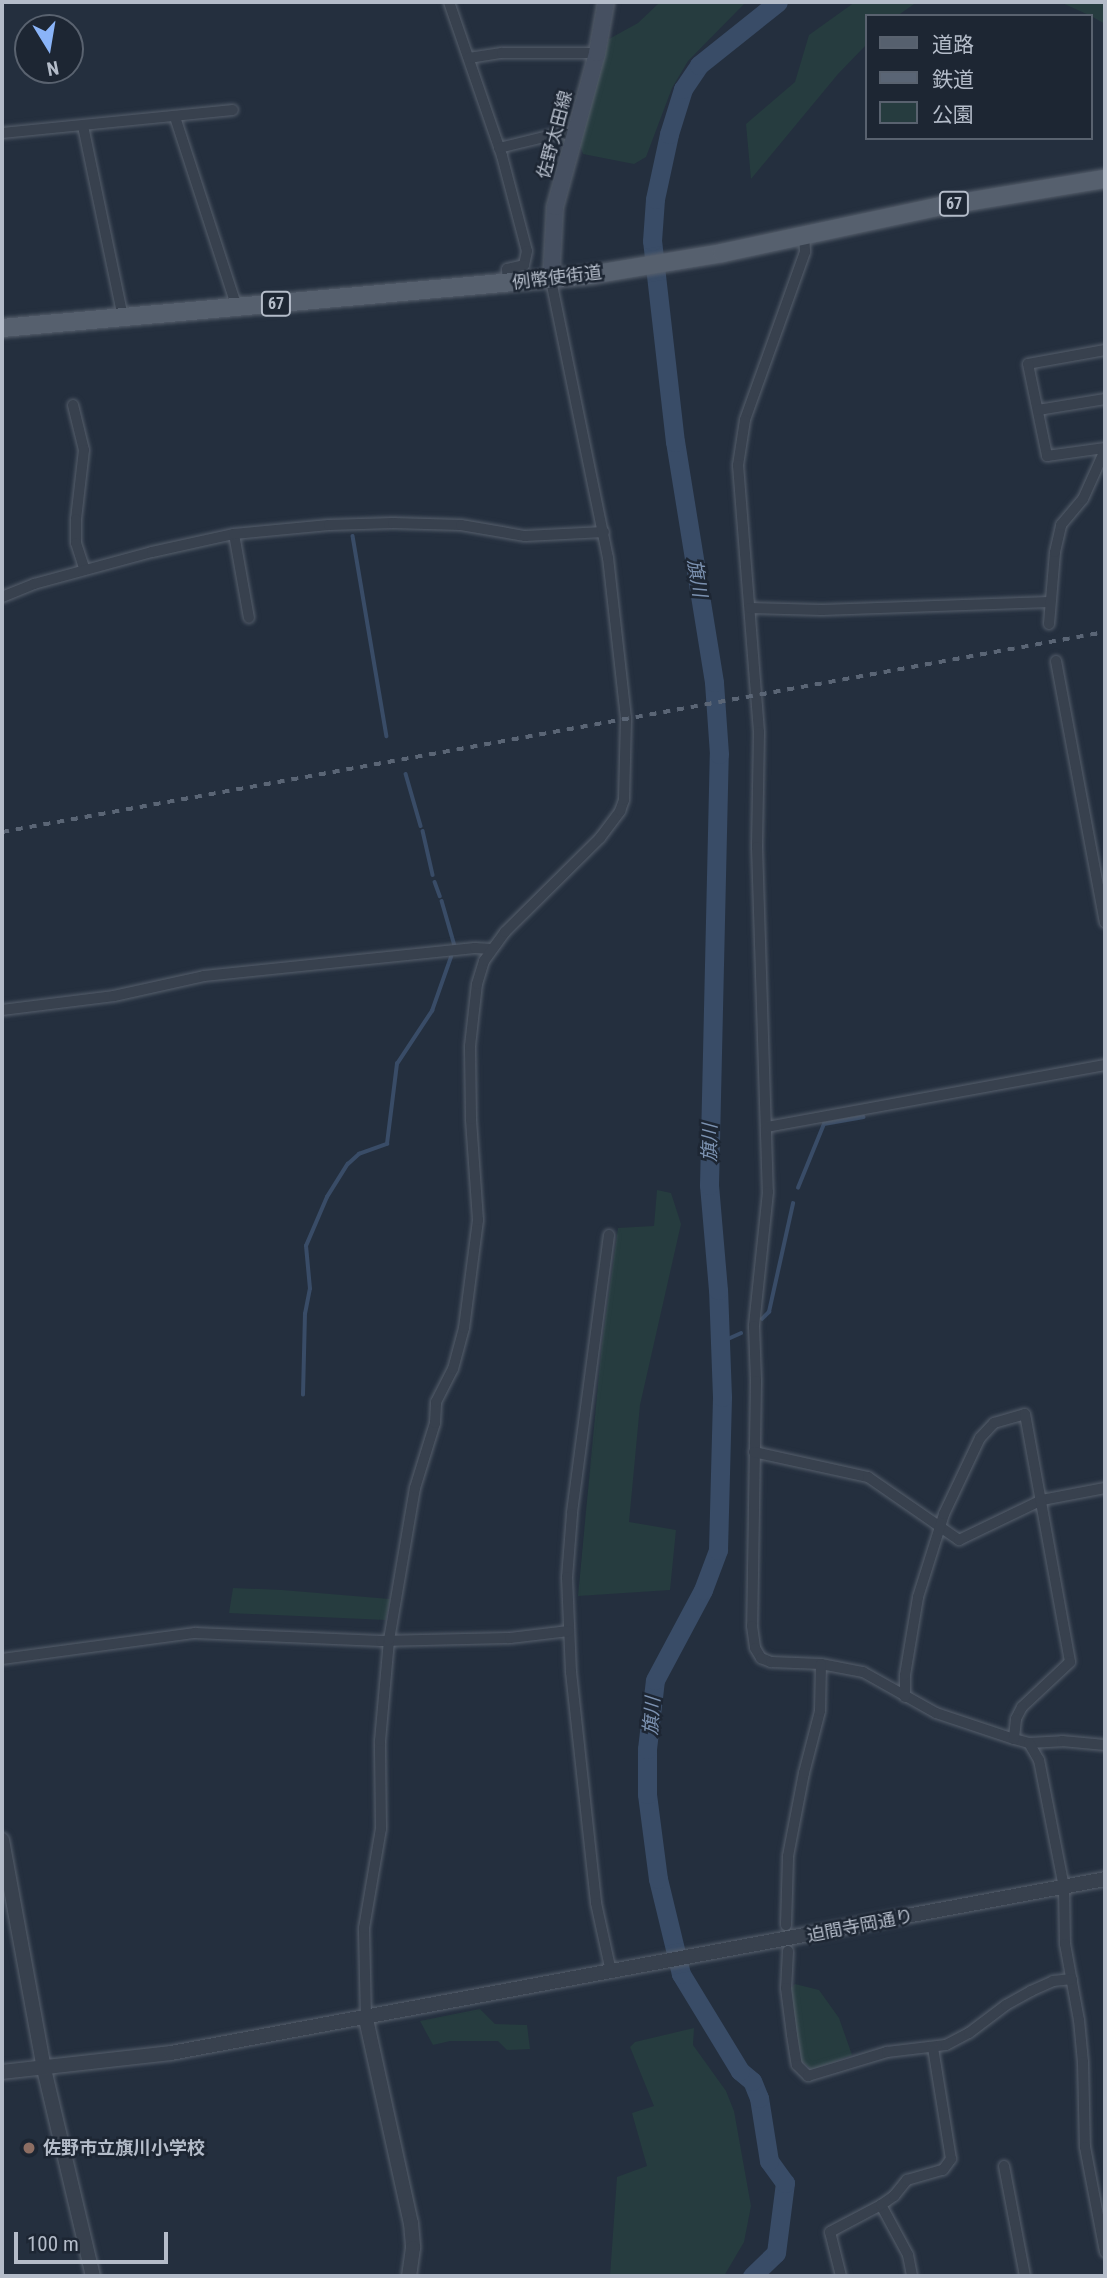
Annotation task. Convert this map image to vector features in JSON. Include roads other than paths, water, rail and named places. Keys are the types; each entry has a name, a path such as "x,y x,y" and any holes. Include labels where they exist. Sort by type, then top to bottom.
{"main road":[{"name":"佐野太田線","path":"559,279 555,207 597,52 606,2"},
{"name":"例幣使街道","path":"2,328 559,279 707,256 937,207 1105,179"}],"street":[{"path":"449,2 499,148 528,258 524,265 507,269 508,285"},
{"path":"468,58 502,53 597,52"},
{"path":"2,133 233,110"},
{"path":"175,117 237,308"},
{"path":"83,126 123,317"},
{"path":"499,148 561,133 574,135"},
{"path":"804,236 805,252 741,439 738,465 759,732 757,847 768,1192 754,1326 752,1626 755,1648 761,1658 771,1662 821,1664 863,1672 936,1713 1014,1739 1029,1743 1062,1741 1105,1745"},
{"path":"409,2276 414,2248 411,2223 366,2019 364,1941 381,1829 380,1741 389,1640 415,1488 435,1423 436,1402 453,1369 464,1328 478,1220 471,1119 472,1021 480,973 492,949 511,925 600,838 624,800 626,718 604,532 559,279"},
{"path":"1105,350 1028,364 1047,456 1105,449"},
{"path":"1038,410 1105,399"},
{"path":"73,405 84,450 76,543 85,570"},
{"path":"1049,624 1061,525 1083,499 1105,449"},
{"path":"2,597 85,570 234,534 330,525 393,523 461,525 525,536 604,532"},
{"path":"234,534 249,618"},
{"path":"750,608 822,610 1050,602"},
{"path":"1056,661 1105,922"},
{"path":"2,1010 114,996 204,976 475,948 492,949"},
{"path":"767,1127 1105,1065"},
{"path":"609,1235 583,1454 572,1514 567,1577 569,1631 596,1902 613,1972"},
{"path":"905,1697 910,1636 939,1527 980,1438 994,1423 1025,1414 1070,1662 1022,1707 1014,1739"},
{"path":"754,1452 868,1477 960,1540 1042,1500 1105,1488"},
{"path":"2,1659 195,1633 389,1640 510,1638 569,1631"},
{"path":"786,1926 788,1856 804,1773 820,1711 821,1664"},
{"path":"1029,1743 1041,1768 1065,1887 1065,1944 1083,2062 1085,2147 1105,2252"},
{"path":"2,1840 44,2069 93,2276"},
{"name":"迫間寺岡通り","path":"2,2072 171,2053 366,2019 1105,1879"},
{"path":"788,1951 786,1988 792,2035 797,2065 808,2076 887,2052 933,2048 969,2033 1006,2005 1031,1991 1053,1981 1072,1979"},
{"path":"841,2276 830,2232 881,2205 894,2196 907,2180 943,2170 951,2159 933,2048"},
{"path":"1004,2166 1025,2276"},
{"path":"881,2205 908,2255 912,2276"}],"waterway":[{"name":"旗川","path":"752,2276 776,2253 785,2183 769,2161 759,2098 752,2081 740,2071 681,1974 658,1879 647,1794 647,1749 655,1680 703,1590 718,1550 722,1397 718,1290 709,1185 719,754 714,682 675,442 652,241 655,199 669,134 683,89 699,65 778,2"},
{"path":"353,536 387,736"},
{"path":"406,774 421,826"},
{"path":"423,831 433,875"},
{"path":"435,882 440,896"},
{"path":"442,901 455,946"},
{"path":"303,1395 305,1314 310,1289 306,1246 327,1197 348,1164 359,1154 387,1144 397,1064 432,1011 451,957"},
{"path":"798,1188 824,1124 863,1117"},
{"path":"762,1319 769,1312 793,1204"},
{"path":"719,1343 741,1333"}],"railway":[{"path":"2,832 1105,632"}],"place":[{"name":"佐野市立旗川小学校","path":"29,2148"}]}
